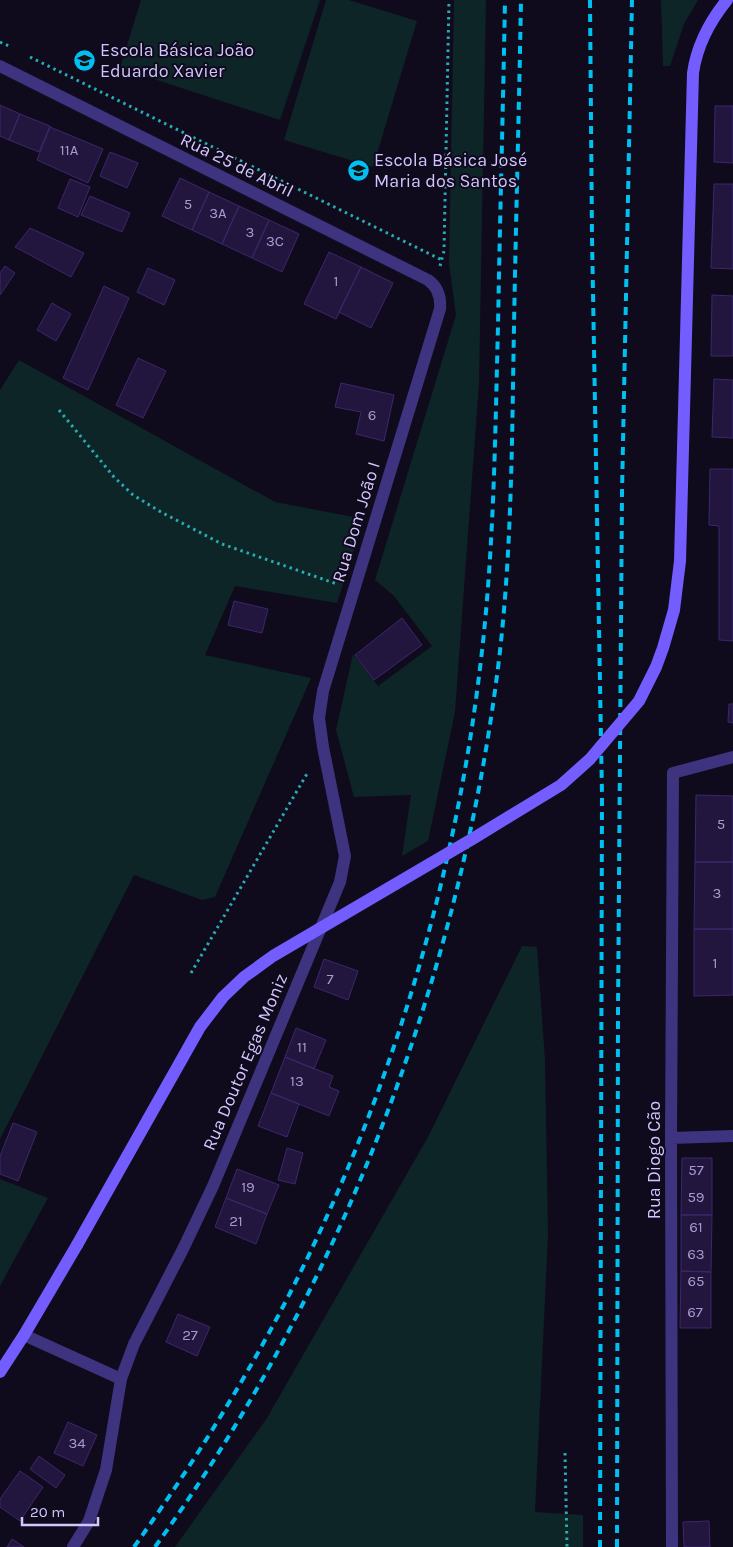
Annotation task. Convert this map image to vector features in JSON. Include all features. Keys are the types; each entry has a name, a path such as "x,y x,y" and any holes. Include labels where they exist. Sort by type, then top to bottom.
{"main road":[{"path":"0,1372 77,1245 200,1027 223,997 244,977 273,956 561,785 590,759 639,701 663,648 674,610 680,561 693,72 696,56 704,34 727,0"}],"street":[{"name":"Rua 25 de Abril","path":"0,66 428,280 438,289 441,303 440,309"},
{"name":"Rua Dom João I","path":"323,747 320,718 323,691 440,309"},
{"name":"Rua Doutor Egas Moniz","path":"73,1547 89,1521 106,1470 121,1378 134,1344 213,1186 340,882 345,856 323,747"},
{"name":"Rua Diogo Cão","path":"672,1547 671,1138 673,773 733,756"},
{"path":"671,1138 733,1136"},
{"path":"24,1335 121,1378"}],"path":[{"path":"26,55 442,260 449,0"},
{"path":"0,42 17,51"},
{"path":"59,410 114,477 133,495 222,544 354,590"},
{"path":"191,972 323,747"},
{"path":"565,1453 567,1547"}],"green space":[{"path":"141,0 320,0 280,120 120,68"},
{"path":"326,0 349,0 417,21 373,167 284,140"},
{"path":"454,0 486,0 479,383 455,712 428,841 402,856 411,795 354,797 336,730 353,654 378,686 432,646 394,596 375,580 456,315 449,263"},
{"path":"661,0 698,0 684,24 670,66 663,66"},
{"path":"19,360 275,502 364,519 337,603 235,586 205,655 311,678 215,897 202,900 134,875 0,1139 0,390"},
{"path":"522,946 537,947 545,1060 548,1235 535,1512 583,1515 583,1547 175,1547 267,1418 428,1137"},
{"path":"0,1179 48,1198 0,1286"}],"building":[{"path":"0,105 20,114 9,140 0,136"},
{"path":"715,106 733,106 733,163 714,162"},
{"path":"20,114 50,126 39,152 9,140"},
{"path":"50,127 103,149 88,183 37,160"},
{"path":"110,152 138,163 127,188 100,176"},
{"path":"180,178 209,192 192,230 162,216"},
{"path":"70,179 90,187 78,217 58,208"},
{"path":"714,184 733,184 733,269 711,268"},
{"path":"209,192 239,206 222,244 192,230"},
{"path":"90,196 130,213 122,232 81,215"},
{"path":"239,206 269,220 252,258 222,244"},
{"path":"269,220 299,234 282,272 252,258"},
{"path":"30,228 84,253 71,277 15,247"},
{"path":"329,252 361,267 336,319 304,304"},
{"path":"5,266 15,273 0,295 0,273"},
{"path":"361,267 393,283 371,328 339,312"},
{"path":"148,268 175,280 164,305 137,292"},
{"path":"104,286 129,298 88,390 63,378"},
{"path":"712,295 733,296 733,356 711,356"},
{"path":"52,303 71,314 56,341 37,330"},
{"path":"138,358 166,371 143,418 116,405"},
{"path":"714,379 733,380 733,438 712,437"},
{"path":"341,383 394,395 384,441 356,434 361,412 335,407"},
{"path":"710,469 733,469 733,641 719,640 719,526 709,525"},
{"path":"234,601 268,609 262,633 228,625"},
{"path":"402,618 422,645 374,680 355,655"},
{"path":"729,704 733,704 733,723 728,722"},
{"path":"696,795 733,796 733,862 695,862"},
{"path":"695,862 733,862 733,929 694,929"},
{"path":"694,929 733,929 733,995 694,996"},
{"path":"324,959 358,971 348,1000 314,987"},
{"path":"296,1028 326,1040 314,1069 285,1057"},
{"path":"285,1057 333,1076 329,1087 339,1091 329,1116 271,1093"},
{"path":"271,1093 299,1104 287,1137 258,1126"},
{"path":"13,1123 37,1132 18,1181 0,1174 0,1156"},
{"path":"287,1148 303,1153 295,1184 278,1180"},
{"path":"682,1158 712,1158 712,1215 681,1215"},
{"path":"237,1169 279,1185 267,1214 226,1198"},
{"path":"226,1198 267,1214 256,1244 215,1227"},
{"path":"681,1215 712,1215 711,1272 681,1271"},
{"path":"681,1271 711,1272 711,1328 680,1328"},
{"path":"178,1314 210,1327 197,1356 166,1342"},
{"path":"68,1422 97,1435 83,1466 54,1453"},
{"path":"39,1456 65,1475 56,1488 30,1469"},
{"path":"20,1471 43,1487 20,1521 0,1507 0,1499"},
{"path":"709,1521 710,1547 684,1547 683,1522"},
{"path":"12,1539 24,1547 7,1547"}],"railway":[{"path":"134,1547 196,1456 235,1393 288,1297 324,1223 357,1147 386,1070 412,991 434,911 453,831 468,750 485,626 495,455 505,0"},
{"path":"155,1547 222,1447 283,1342 337,1233 384,1121 424,1006 457,889 482,770 500,651 507,570 512,448 521,0"},
{"path":"590,0 592,237 602,795 600,1547"},
{"path":"617,1547 618,1012 622,493 632,0"}],"place":[{"name":"Escola Básica João Eduardo Xavier","path":"84,60"},
{"name":"Escola Básica José Maria dos Santos","path":"358,170"}]}
